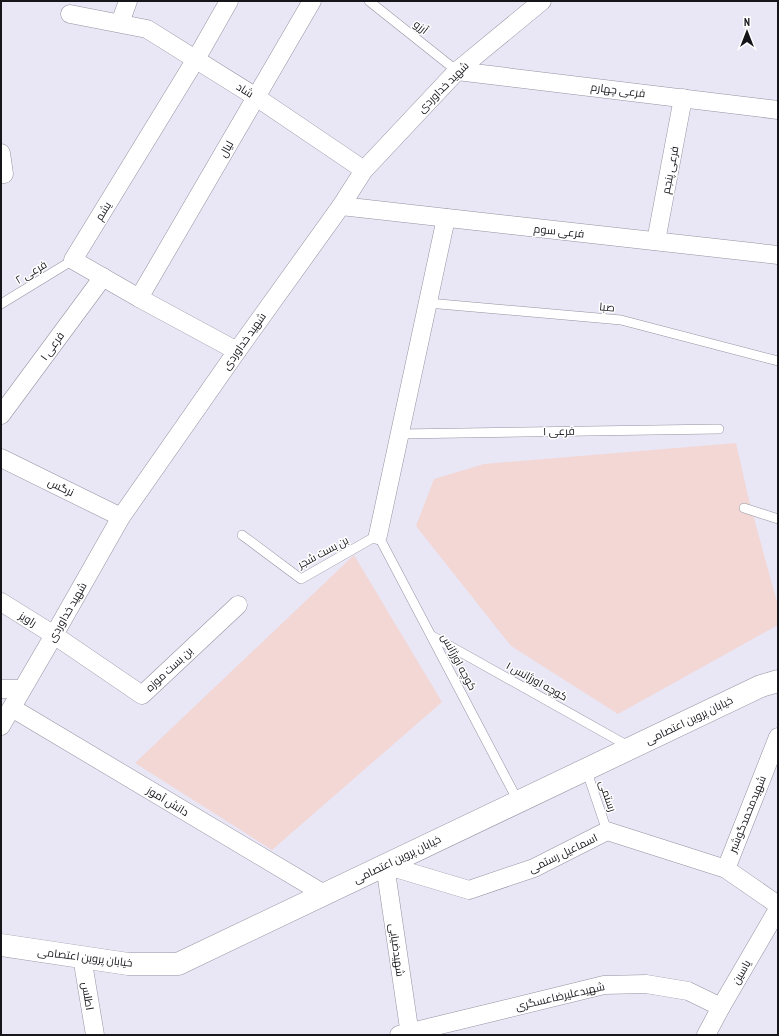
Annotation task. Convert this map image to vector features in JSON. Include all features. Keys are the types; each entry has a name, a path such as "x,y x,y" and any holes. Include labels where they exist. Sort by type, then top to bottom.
{"street":[{"path":"120,23 128,1"},
{"name":"یشم","path":"73,260 196,59 229,1"},
{"name":"لیال","path":"139,298 312,1"},
{"name":"شهید خداوردی","path":"1,726 121,517 237,350 341,206 364,170 457,71 542,1"},
{"name":"شاد","path":"70,14 147,29 256,97 364,170"},
{"name":"فرعی چهارم","path":"457,71 778,110"},
{"name":"فرعی پنجم","path":"656,241 683,98"},
{"path":"1,153 4,174 1,174"},
{"name":"فرعی سوم","path":"341,206 778,255"},
{"path":"378,534 446,218"},
{"path":"73,260 139,298 237,350"},
{"name":"فرعی ۱","path":"1,415 103,277"},
{"name":"نرگس","path":"1,458 121,517"},
{"name":"راویز","path":"1,602 54,635"},
{"name":"بن بست موزه","path":"54,635 142,695 238,605"},
{"name":"خیابان پروین اعتصامی","path":"1,945 128,964 178,964 761,686 778,681"},
{"path":"1,689 22,689"},
{"name":"دانش آموز","path":"12,708 324,894"},
{"name":"شهیدمحمدگوشبر","path":"726,870 778,737"},
{"name":"اسماعیل رستمی","path":"385,865 469,890 534,868 608,831 726,870 778,905"},
{"name":"شهیدضیایی","path":"385,865 406,1034"},
{"name":"یاسین","path":"706,1035 778,910"},
{"name":"اطلس","path":"82,957 95,1035"},
{"name":"شهیدعلیرضاعسگری","path":"406,1034 604,985 646,984 688,991 721,1007"}],"lane":[{"name":"آرزو","path":"369,1 457,71"},
{"name":"فرعی ۲","path":"1,304 73,260"},
{"name":"صبا","path":"428,303 621,320 778,361"},
{"name":"فرعی ۱","path":"400,434 719,429"},
{"path":"744,508 778,519"},
{"name":"بن بست شجر","path":"242,535 301,579 378,534"},
{"name":"کوچه اورژانس","path":"378,534 518,801"},
{"name":"کوچه اورژانس ۱","path":"431,636 631,748"},
{"name":"رستمی","path":"586,769 608,831"}],"shaded area":[{"path":"736,443 749,500 778,606 778,625 618,714 511,646 416,526 434,479 484,464"},
{"path":"354,555 442,702 272,850 135,763"}]}
